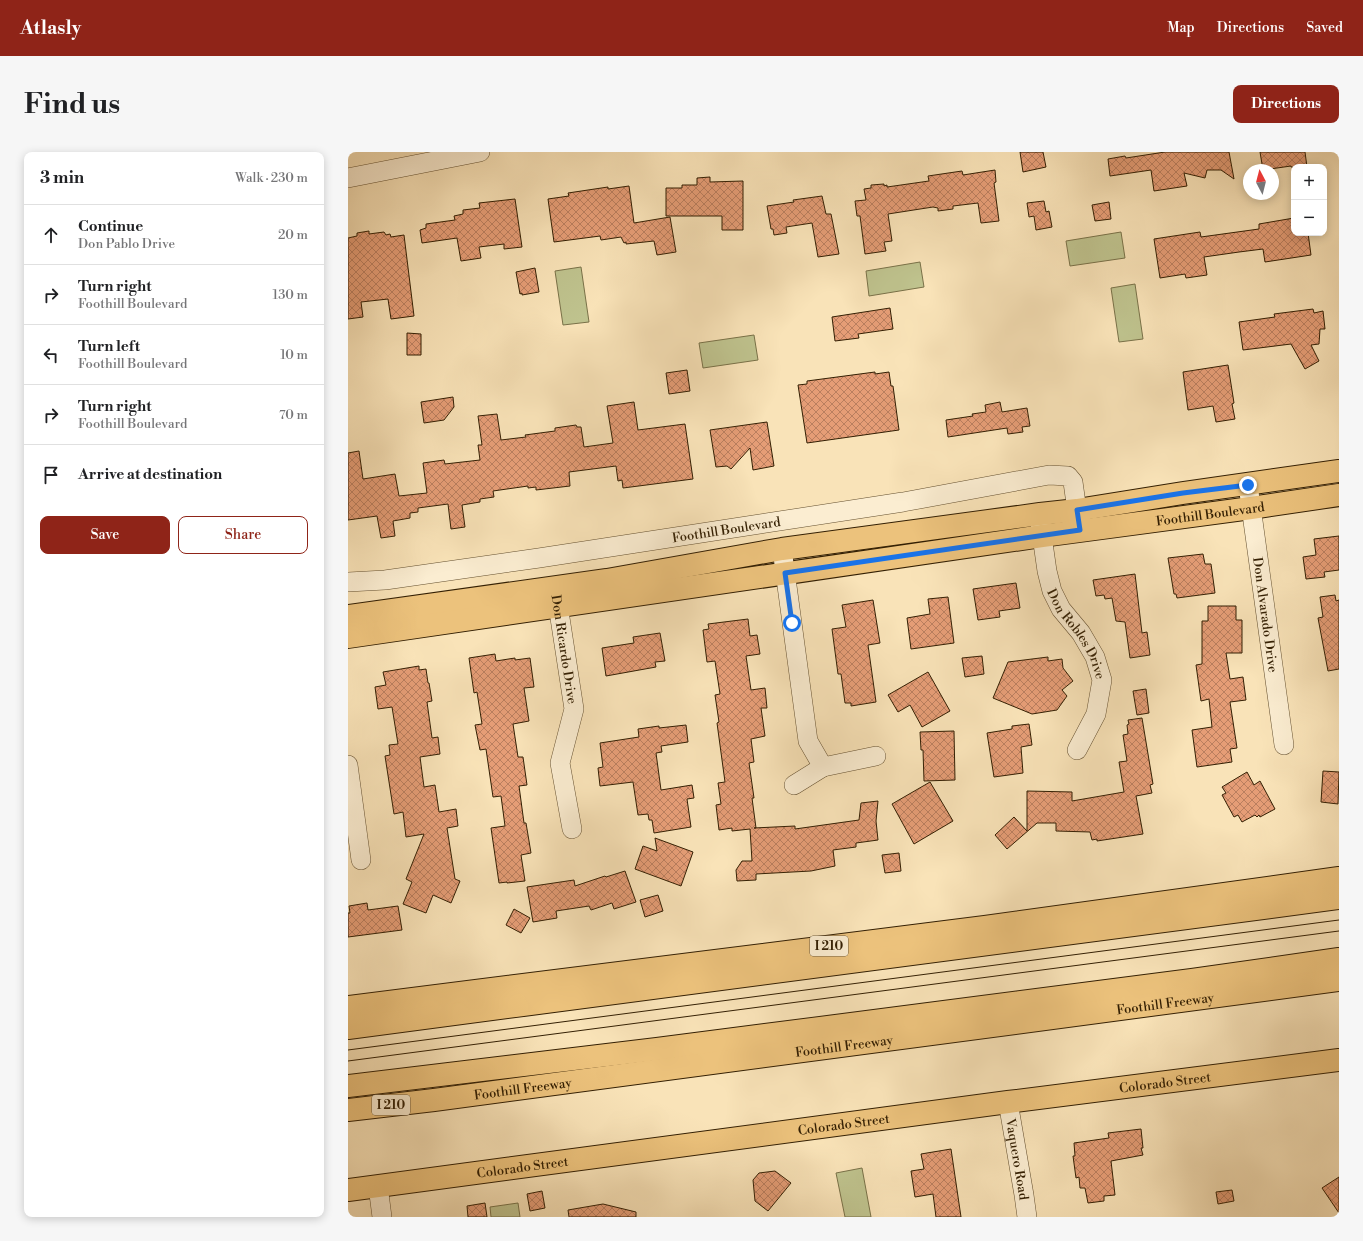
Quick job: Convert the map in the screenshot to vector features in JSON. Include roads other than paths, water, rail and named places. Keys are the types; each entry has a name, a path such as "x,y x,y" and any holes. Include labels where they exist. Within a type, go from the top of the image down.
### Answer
{"main road":[{"name":"Foothill Boulevard","path":"348,616 556,597 785,573 1042,536 1079,520 1183,493 1339,471"},
{"name":"Foothill Boulevard","path":"348,637 556,597 782,549 1040,514 1079,520 1251,508 1339,495"},
{"path":"1310,882 1339,871"},
{"name":"I 210","path":"348,1007 985,927 1339,878"},
{"path":"348,1028 1339,898"},
{"path":"348,1086 649,1050 1192,980 1339,959"},
{"name":"Foothill Freeway","path":"348,1110 434,1100 1339,980"},
{"name":"Colorado Street","path":"348,1190 1008,1102 1339,1060"},
{"path":"348,1114 434,1100"}],"street":[{"path":"348,178 480,152"},
{"name":"Foothill Boulevard","path":"348,582 385,580 539,558 903,502 1049,475 1068,476 1073,482 1079,520"},
{"name":"Don Alvarado Drive","path":"1248,485 1284,745"},
{"name":"Don Robles Drive","path":"1040,514 1047,571 1052,590 1061,610 1081,633 1095,657 1102,680 1096,714 1076,750"},
{"path":"782,549 808,741 824,767"},
{"name":"Don Ricardo Drive","path":"556,597 574,710 560,763 572,829"},
{"path":"794,785 824,767 876,756"},
{"path":"348,765 361,860"},
{"name":"Vaquero Road","path":"1008,1102 1027,1217"},
{"path":"378,1186 382,1217"}],"tram line":[{"path":"348,1050 1339,920"},
{"path":"348,1061 1339,931"}]}
